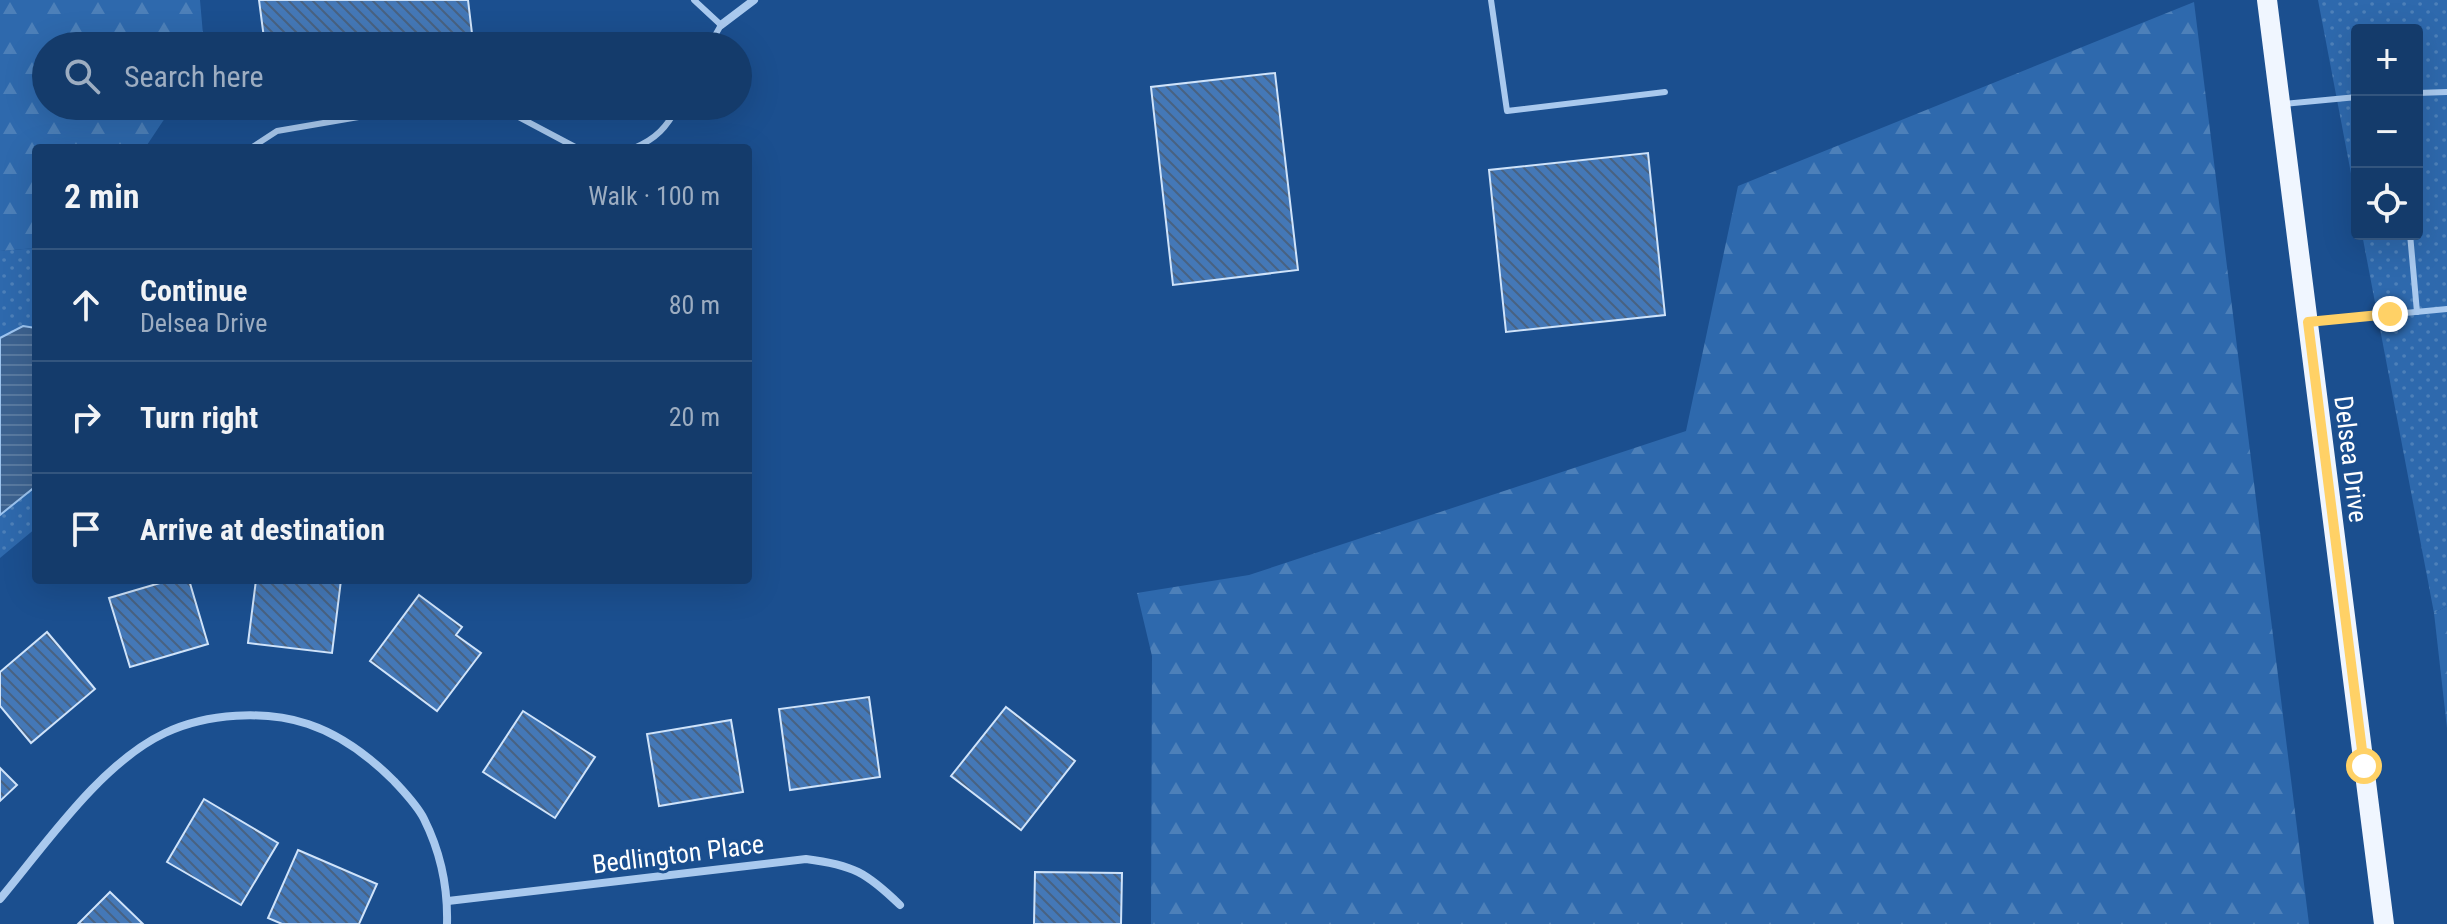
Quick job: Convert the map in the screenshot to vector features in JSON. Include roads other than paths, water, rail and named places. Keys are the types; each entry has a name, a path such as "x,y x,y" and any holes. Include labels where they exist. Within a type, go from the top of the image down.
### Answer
{"main road":[{"name":"Delsea Drive","path":"2267,0 2384,924"}],"street":[{"path":"721,25 754,0"},
{"path":"0,899 110,769 135,750 168,731 206,721 244,716 308,724 374,760 423,816 438,853 448,901 447,924"},
{"name":"Bedlington Place","path":"448,901 806,859 841,863 871,878 900,905"}],"lane":[{"path":"694,0 721,25 717,32"},
{"path":"1491,0 1507,111 1665,92"},
{"path":"2423,93 2447,92"},
{"path":"2281,104 2351,98"},
{"path":"257,144 277,131 341,120"},
{"path":"524,120 569,144"},
{"path":"644,144 668,126 671,120"},
{"path":"2411,240 2417,312"},
{"path":"2308,322 2447,309"}]}
